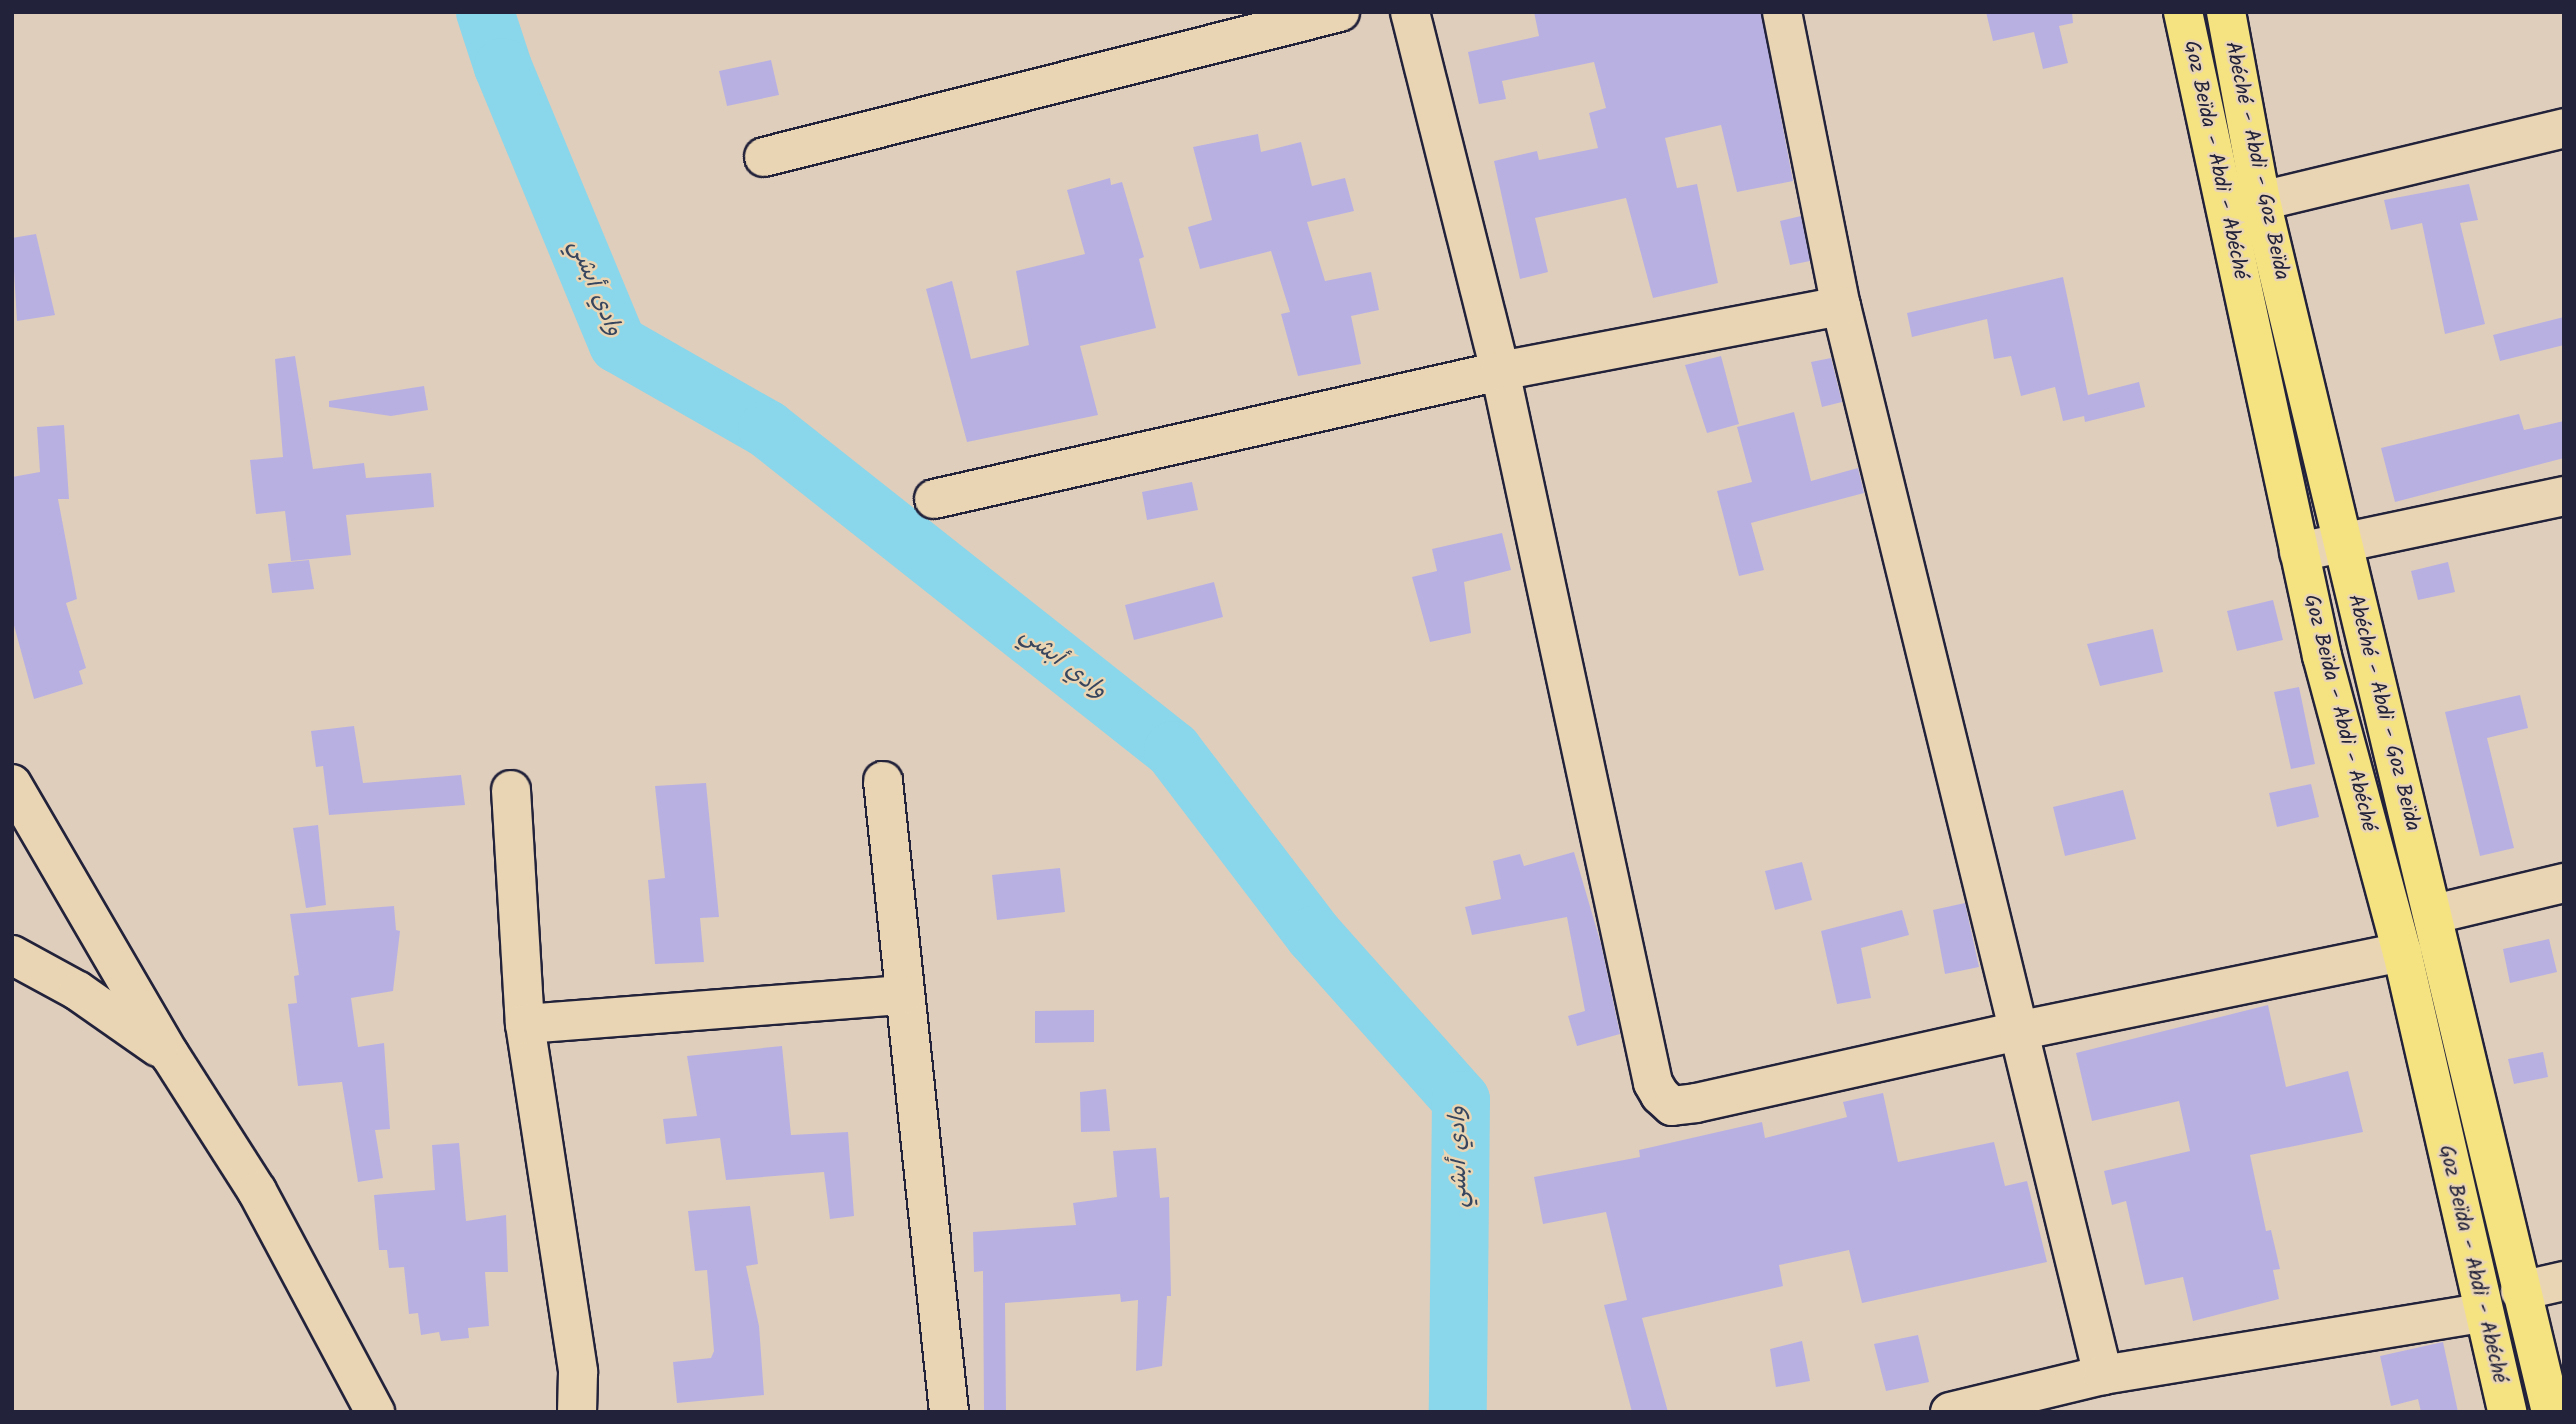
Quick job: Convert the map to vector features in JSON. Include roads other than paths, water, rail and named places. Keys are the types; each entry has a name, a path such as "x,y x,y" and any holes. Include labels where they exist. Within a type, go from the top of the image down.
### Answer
{"main road":[{"name":"Goz Beïda - Abdi - Abéché","path":"2183,12 2322,656 2402,952 2482,1313 2507,1412"},
{"name":"Abéché - Abdi - Goz Beïda","path":"2226,12 2262,201 2342,546 2434,914 2520,1291 2551,1412"}],"street":[{"path":"764,158 1340,12"},
{"path":"1410,12 1500,371 1653,1083 1660,1095 1672,1106 1696,1103 2017,1031 2402,952"},
{"path":"1782,12 1841,306 2103,1375"},
{"path":"2262,201 2564,128"},
{"path":"934,499 1500,371 1841,306"},
{"path":"2300,552 2342,546 2564,496"},
{"path":"883,781 949,1412"},
{"path":"12,784 170,1055 257,1191 375,1412"},
{"path":"511,790 525,1024 578,1372 577,1412"},
{"path":"2434,914 2564,883"},
{"path":"12,955 78,991 170,1055"},
{"path":"525,1024 904,995"},
{"path":"2520,1291 2564,1281"},
{"path":"1951,1412 2103,1375 2482,1313"}],"waterway":[{"name":"وادي أبشي","path":"485,12 503,67 618,344 767,429 1173,750 1314,935 1461,1100 1458,1412"}]}
